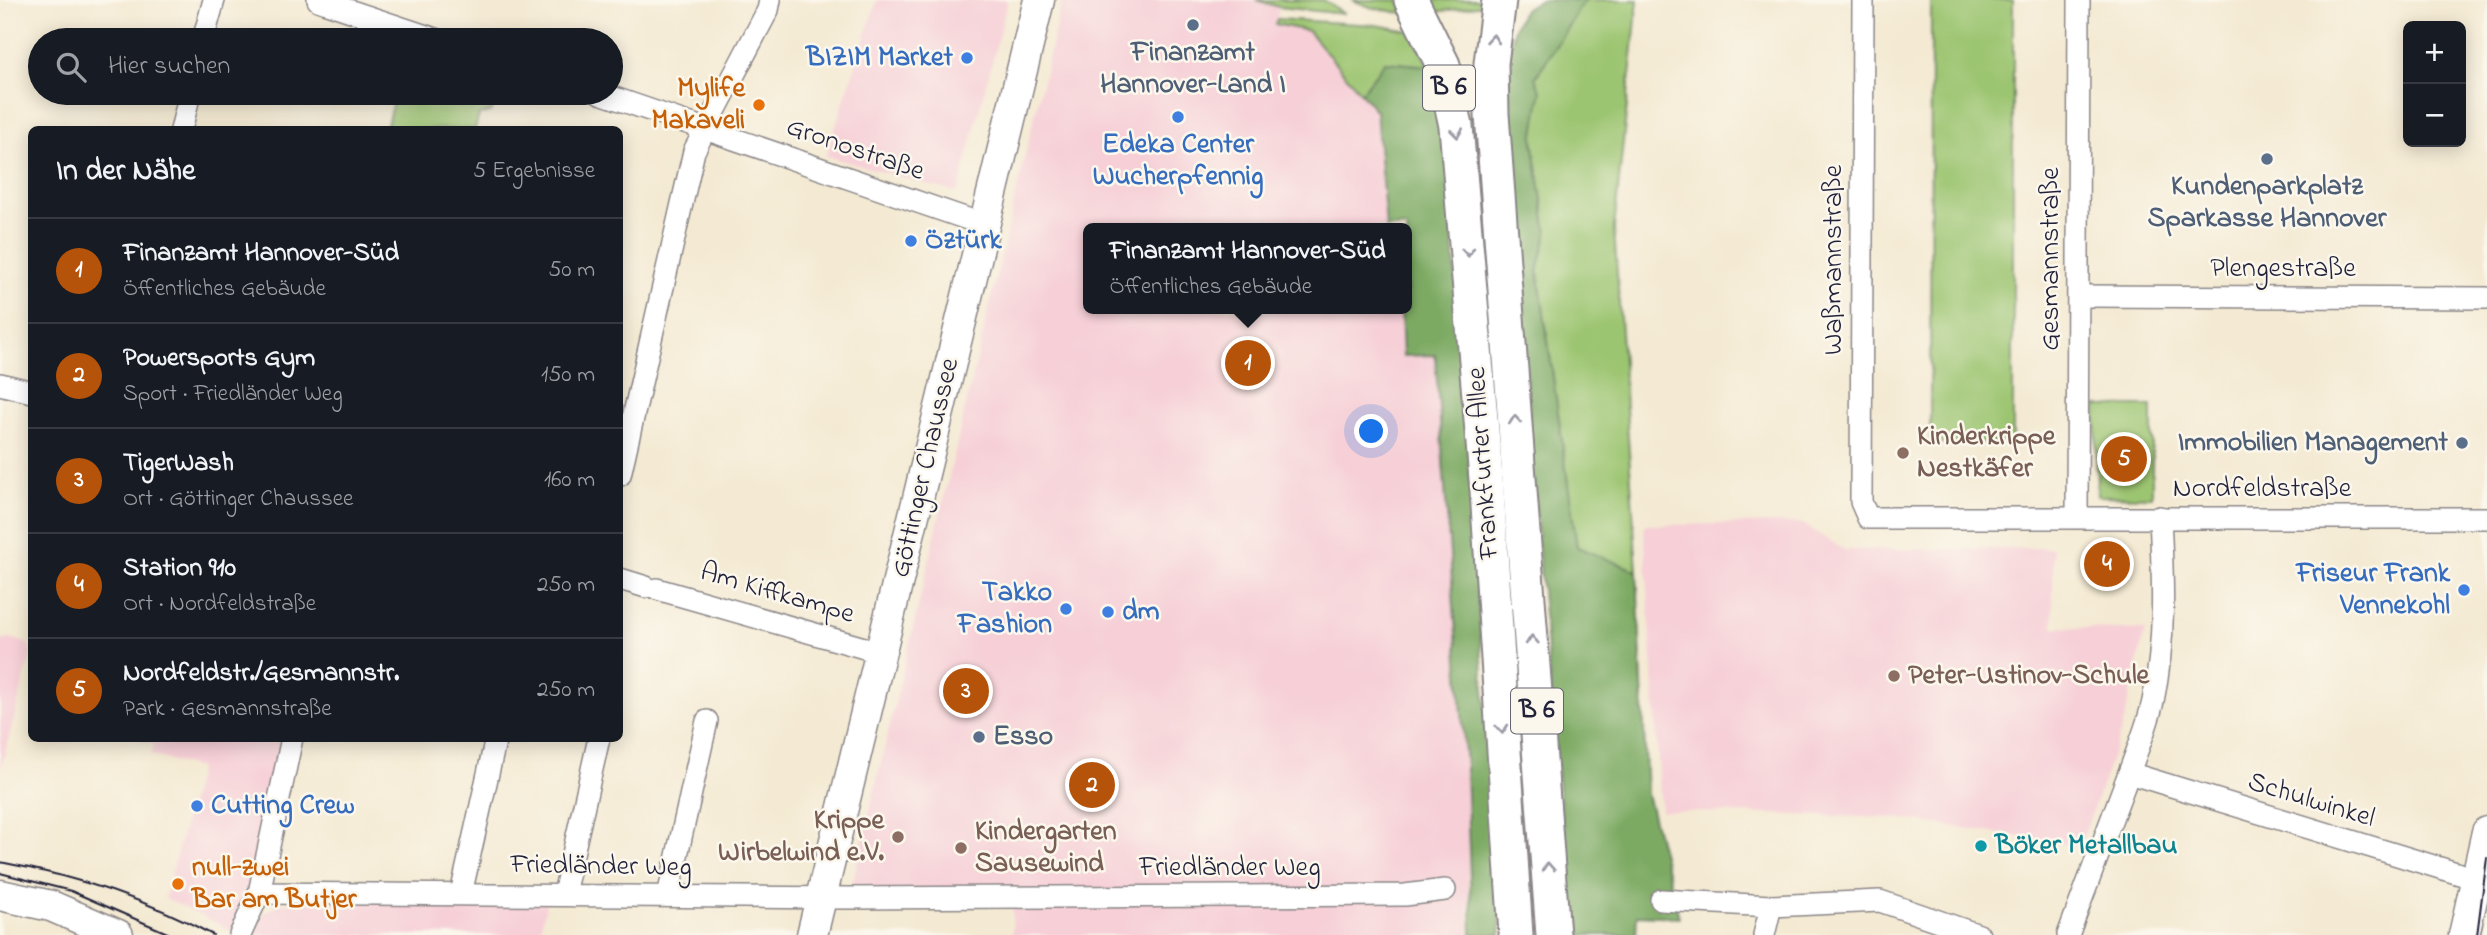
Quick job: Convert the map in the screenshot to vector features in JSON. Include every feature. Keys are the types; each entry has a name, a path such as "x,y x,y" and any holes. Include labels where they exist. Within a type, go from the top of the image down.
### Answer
{"main road":[{"name":"Frankfurter Allee","path":"1411,0 1443,65 1456,125 1487,490 1516,935"},
{"name":"Frankfurter Allee","path":"1499,0 1491,63 1492,115 1553,935"}],"street":[{"path":"206,28 214,0"},
{"path":"318,0 402,28"},
{"path":"623,462 694,151 768,10 770,0"},
{"name":"Göttinger Chaussee","path":"812,935 1039,0"},
{"name":"Waßmannstraße","path":"1863,0 1861,502 1868,518"},
{"name":"Gesmannstraße","path":"2077,517 2080,0"},
{"name":"Gronostraße","path":"623,101 985,225"},
{"path":"182,126 187,105"},
{"name":"Plengestraße","path":"2080,296 2487,298"},
{"path":"0,384 28,391"},
{"path":"2068,935 2153,703 2164,606 2161,517"},
{"name":"Nordfeldstraße","path":"1868,518 2487,518"},
{"name":"Am Kiffkampe","path":"623,580 882,653"},
{"path":"668,896 707,721"},
{"path":"240,935 259,893 291,742"},
{"path":"461,894 495,742"},
{"path":"564,894 598,742"},
{"name":"Schulwinkel","path":"2129,774 2476,879"},
{"path":"2464,935 2487,832"},
{"name":"Friedländer Weg","path":"259,893 822,897 1405,895 1445,890"},
{"path":"0,895 51,906 118,935"},
{"path":"1661,900 1771,905 1880,901 1979,935"},
{"path":"1764,935 1771,905"}],"shaded area":[{"path":"877,0 1008,0 958,193 826,156"},
{"path":"1062,0 1256,0 1279,7 1276,24 1308,31 1376,111 1386,223 1083,223 1083,314 1401,314 1403,356 1435,355 1466,767 1469,935 1012,935 1013,893 850,893"},
{"name":"Peter-Ustinov-Schule","path":"1801,523 1845,550 2053,548 2053,627 2145,630 2124,722 2080,846 1897,818 1661,811 1644,525"},
{"path":"15,639 28,644 28,665 0,771 0,640"},
{"path":"146,742 284,742 248,893 234,932 165,898 199,768 151,755 154,744"},
{"path":"298,901 547,901 539,935 252,935 263,913 278,905"}],"green space":[{"path":"1256,0 1324,0 1344,14 1279,7"},
{"path":"1352,0 1398,0 1407,14 1373,8"},
{"path":"1429,0 1483,0 1482,5 1437,12"},
{"path":"1541,0 1585,0 1535,78 1541,91 1533,140 1547,234 1538,271 1577,547 1637,571 1647,794 1679,917 1637,915 1636,935 1571,935 1511,173 1508,63 1514,27 1525,8"},
{"path":"1585,0 1638,0 1614,228 1637,571 1577,548 1538,271 1547,234 1533,140 1540,91 1535,78"},
{"path":"1931,0 2013,0 2013,443 1930,443"},
{"path":"1277,19 1376,25 1410,31 1429,66 1385,62 1361,93 1308,31 1275,24"},
{"path":"1385,62 1429,66 1445,122 1501,935 1472,935 1466,767 1435,355 1403,356 1401,314 1412,314 1412,223 1386,223 1376,111 1361,93"},
{"path":"392,105 493,105 492,111 479,115 476,126 387,126"},
{"path":"2096,406 2152,406 2152,497 2097,496"}],"tram line":[{"path":"2477,935 2487,858"},
{"path":"0,862 56,874 110,890 162,910 213,935"},
{"path":"0,873 71,891 172,935"}],"place":[{"name":"Finanzamt Hannover-Land I","path":"1193,25"},
{"name":"BIZIM Market","path":"967,58"},
{"name":"Mylife Makaveli","path":"759,105"},
{"name":"Edeka Center Wucherpfennig","path":"1178,117"},
{"name":"Kundenparkplatz Sparkasse Hannover","path":"2267,159"},
{"name":"Öztürk","path":"911,241"},
{"name":"Finanzamt Hannover-Süd","path":"1248,363"},
{"name":"Immobilien Management","path":"2462,443"},
{"name":"Kinderkrippe Nestkäfer","path":"1903,453"},
{"name":"Nordfeldstr./Gesmannstr.","path":"2124,459"},
{"name":"Station 910","path":"2107,564"},
{"name":"Friseur Frank Vennekohl","path":"2464,590"},
{"name":"Takko Fashion","path":"1066,609"},
{"name":"dm","path":"1108,612"},
{"name":"Peter-Ustinov-Schule","path":"1894,676"},
{"name":"TigerWash","path":"966,691"},
{"name":"Esso","path":"979,737"},
{"name":"Powersports Gym","path":"1092,785"},
{"name":"Cutting Crew","path":"197,806"},
{"name":"Krippe Wirbelwind e.V.","path":"898,837"},
{"name":"Böker Metallbau","path":"1981,846"},
{"name":"Kindergarten Sausewind","path":"961,848"},
{"name":"null-zwei Bar am Butjer","path":"178,884"}]}
